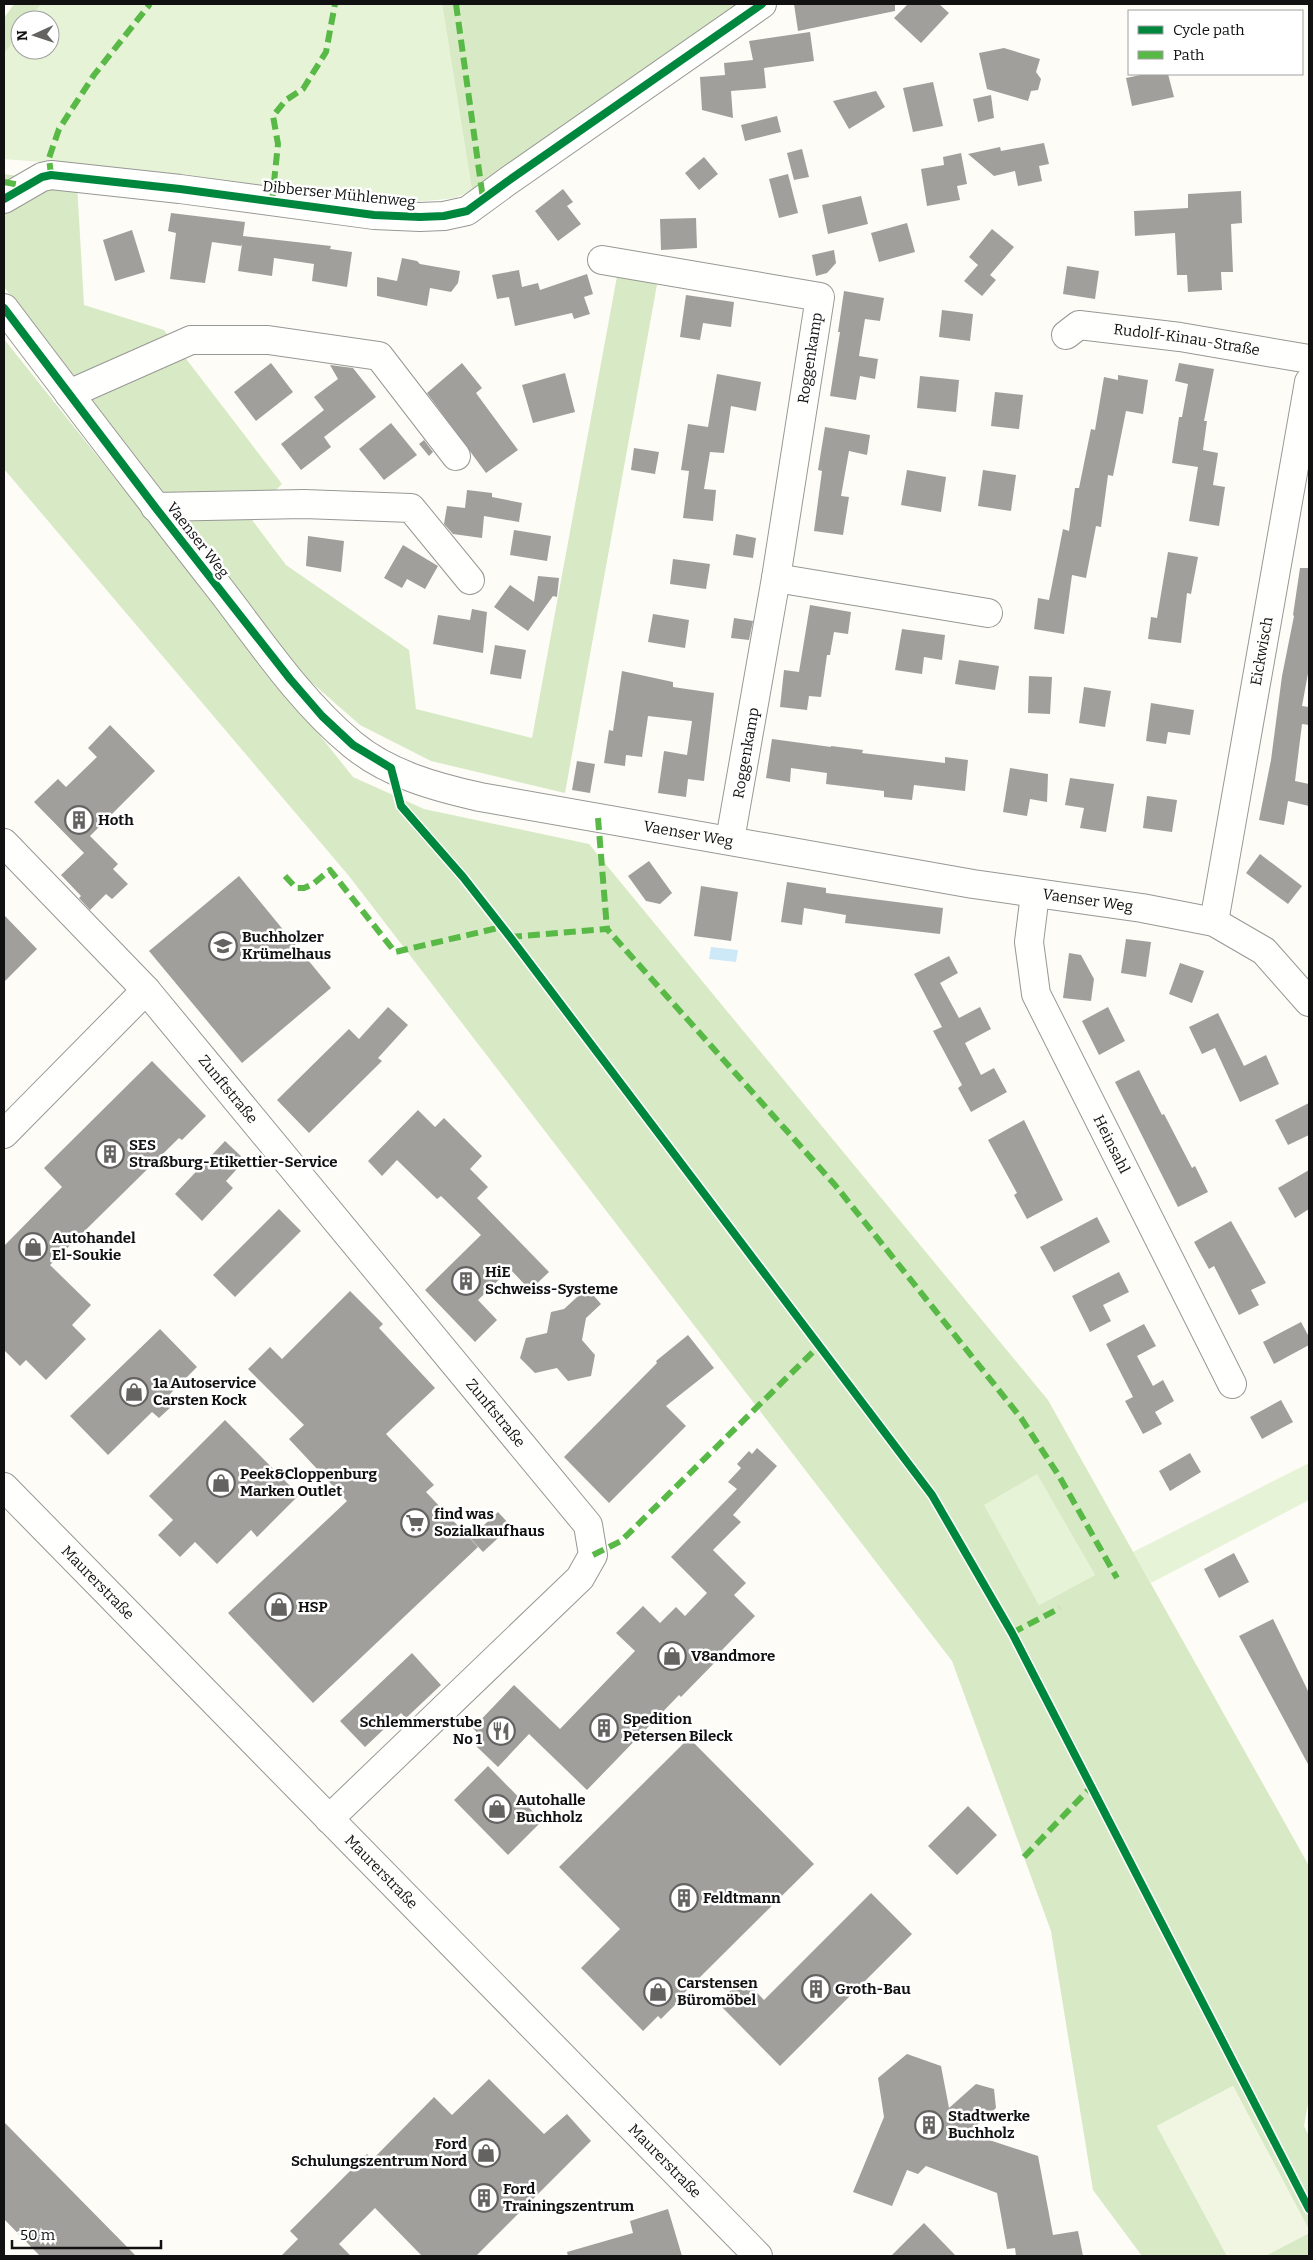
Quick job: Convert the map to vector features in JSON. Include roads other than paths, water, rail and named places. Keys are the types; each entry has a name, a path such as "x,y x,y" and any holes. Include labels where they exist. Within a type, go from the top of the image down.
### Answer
{"street":[{"name":"Dibberser Mühlenweg","path":"4,199 42,177 51,175 180,189 374,215 444,216 467,212 516,175 762,4"},
{"name":"Roggenkamp","path":"602,260 820,297 776,578 730,840"},
{"name":"Vaenser Weg","path":"4,308 155,507 290,679 322,716 353,745 390,768 431,786 480,797 1035,894 1142,908 1214,922 1264,951 1309,1002"},
{"name":"Rudolf-Kinau-Straße","path":"1066,335 1078,325 1180,337 1309,359"},
{"path":"68,394 192,340 268,340 378,356 456,456"},
{"name":"Eickwisch","path":"1214,922 1309,382"},
{"name":"Vaenser Weg","path":"155,507 304,504 411,508 470,580"},
{"path":"776,578 988,613"},
{"name":"Zunftstraße","path":"4,844 146,990 588,1525 593,1555 580,1578 329,1819"},
{"name":"Heinsahl","path":"1035,894 1029,942 1036,994 1232,1384"},
{"path":"4,1134 146,990"},
{"name":"Maurerstraße","path":"4,1487 758,2256"}],"water":[{"path":"711,947 738,950 736,962 709,959"}],"place":[{"name":"Hoth","path":"79,820"},
{"name":"Buchholzer Krümelhaus","path":"223,946"},
{"name":"SES Straßburg-Etikettier-Service","path":"110,1154"},
{"name":"Autohandel El-Soukie","path":"33,1247"},
{"name":"HiE Schweiss-Systeme","path":"466,1281"},
{"name":"1a Autoservice Carsten Kock","path":"134,1392"},
{"name":"Peek&Cloppenburg Marken Outlet","path":"221,1483"},
{"name":"find was Sozialkaufhaus","path":"415,1523"},
{"name":"HSP","path":"279,1607"},
{"name":"V8andmore","path":"672,1656"},
{"name":"Spedition Petersen Bileck","path":"604,1728"},
{"name":"Schlemmerstube No 1","path":"501,1731"},
{"name":"Autohalle Buchholz","path":"497,1809"},
{"name":"Feldtmann","path":"684,1898"},
{"name":"Groth-Bau","path":"816,1989"},
{"name":"Carstensen Büromöbel","path":"658,1992"},
{"name":"Stadtwerke Buchholz","path":"929,2125"},
{"name":"Ford Schulungszentrum Nord","path":"486,2153"},
{"name":"Ford Trainingszentrum","path":"484,2198"}]}
